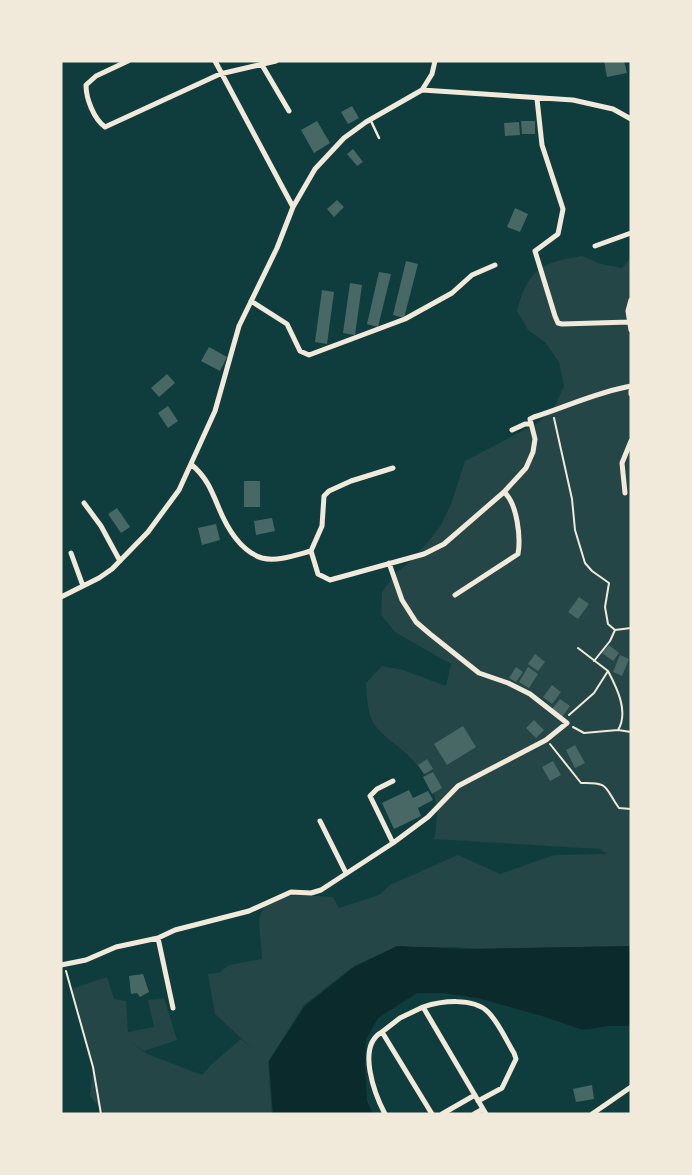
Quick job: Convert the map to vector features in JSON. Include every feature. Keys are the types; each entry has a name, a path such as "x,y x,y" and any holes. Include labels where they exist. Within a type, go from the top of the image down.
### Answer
{"street":[{"path":"128,61 96,76 86,85 90,103 97,118 104,127 220,74 276,61"},
{"path":"216,61 220,74 293,208"},
{"path":"61,596 99,578 120,561 162,515 192,466 215,411 239,326 277,248 293,208 307,182 325,157 344,138 370,119 422,90 432,74 435,61"},
{"path":"262,64 289,111"},
{"path":"422,90 573,100 613,109 631,118"},
{"path":"537,99 542,145 563,209 558,234 534,251 555,316 558,323 562,324 630,322"},
{"path":"595,246 631,233"},
{"path":"251,301 287,324 300,351 309,355 405,319 452,293 472,275 495,265"},
{"path":"631,300 628,310 631,330"},
{"path":"530,419 588,397 631,386"},
{"path":"512,430 525,424 531,424 530,419"},
{"path":"393,468 351,481 329,491 324,496 322,526 311,551 318,574 330,580 424,554 444,544 504,492 526,468 533,452 535,439 530,419"},
{"path":"624,493 622,463 631,441"},
{"path":"192,466 207,480 223,518 232,533 248,549 262,558 286,557 311,551"},
{"path":"455,595 518,554 518,536 513,507 504,492"},
{"path":"84,503 102,526 120,561"},
{"path":"71,553 84,586"},
{"path":"63,965 86,960 116,947 158,938 174,930 249,911 291,892 312,893 321,890 393,843 428,817 458,786 546,740 564,722 522,690 479,673 416,622 402,600 389,563"},
{"path":"393,781 377,788 370,796 393,843"},
{"path":"320,821 346,873"},
{"path":"158,938 173,1008"},
{"path":"385,1114 374,1091 369,1062 372,1043 382,1032 400,1018 436,1003 455,1002 475,1004 481,1007 488,1012 514,1053 516,1060 502,1088 478,1101"},
{"path":"424,1008 485,1111 474,1114"},
{"path":"382,1032 432,1114"},
{"path":"592,1114 631,1087"},
{"path":"442,1114 475,1095"}],"lane":[{"path":"370,119 379,138"}],"path":[{"path":"553,411 572,499 575,530 587,567 609,583 605,607 608,624 615,630 631,628"},
{"path":"594,661 610,641 615,630"},
{"path":"578,648 608,671 615,684 623,712 623,722 618,730"},
{"path":"608,671 594,694 564,722 584,733 618,730 631,732"},
{"path":"546,740 580,783 599,784 608,788 619,808 631,809"},
{"path":"63,965 93,1067 101,1114"}],"shaded area":[{"path":"582,256 601,264 622,268 631,257 631,946 476,949 397,947 354,966 304,1005 268,1062 272,1114 105,1114 90,1096 93,1068 71,989 107,977 114,999 126,1001 128,1032 154,1027 148,1000 164,998 177,1040 144,1051 128,1040 147,1054 202,1075 241,1039 256,1052 215,1014 208,974 219,973 229,965 262,959 260,916 265,907 272,901 281,897 303,895 333,897 339,908 379,895 390,885 458,855 500,874 554,855 607,854 600,849 434,839 437,811 432,788 420,768 411,758 377,728 371,718 368,707 366,683 382,666 403,670 446,686 451,664 395,632 381,615 382,592 395,574 412,560 441,525 451,504 465,461 538,423 555,406 564,386 559,362 545,342 528,330 517,311 526,286 538,271 546,265"},
{"path":"397,946 465,949 631,946 631,1026 607,1026 583,1030 478,998 443,993 417,993 378,1018 366,1039 367,1101 373,1114 273,1114 269,1061 305,1006 354,967"}],"building":[{"path":"604,61 624,61 627,73 607,77"},
{"path":"352,106 359,118 348,124 341,112"},
{"path":"317,121 330,143 314,153 301,130"},
{"path":"521,121 535,121 535,134 522,134"},
{"path":"519,122 520,135 505,136 504,123"},
{"path":"353,149 363,162 357,166 347,154"},
{"path":"337,200 344,207 334,217 327,209"},
{"path":"515,208 528,214 520,232 507,227"},
{"path":"406,261 418,264 404,318 393,315"},
{"path":"379,272 391,274 378,327 367,324"},
{"path":"350,283 362,285 355,335 343,333"},
{"path":"322,290 334,292 327,344 315,342"},
{"path":"209,347 227,357 220,371 201,361"},
{"path":"167,374 175,383 159,397 151,388"},
{"path":"168,406 178,421 168,428 158,413"},
{"path":"244,481 260,481 260,507 244,507"},
{"path":"117,508 130,527 121,533 108,514"},
{"path":"272,518 275,531 256,535 254,521"},
{"path":"216,524 220,540 202,545 198,528"},
{"path":"579,597 589,604 578,619 568,612"},
{"path":"609,645 619,653 613,661 602,653"},
{"path":"535,654 545,662 538,671 528,664"},
{"path":"620,655 629,659 622,676 613,672"},
{"path":"516,667 523,672 516,682 509,678"},
{"path":"528,667 538,674 529,688 519,682"},
{"path":"552,685 561,692 552,704 543,697"},
{"path":"560,699 570,706 562,717 552,709"},
{"path":"534,720 544,730 536,738 526,728"},
{"path":"463,726 476,747 447,765 434,744"},
{"path":"575,745 585,763 575,768 566,750"},
{"path":"427,759 433,769 424,774 418,765"},
{"path":"553,761 561,775 550,781 542,767"},
{"path":"433,772 442,788 432,794 423,777"},
{"path":"409,790 413,798 428,791 433,800 418,808 421,816 394,829 382,803"},
{"path":"143,974 149,992 140,997 137,993 131,994 129,976"},
{"path":"592,1085 594,1099 576,1102 573,1089"}]}
